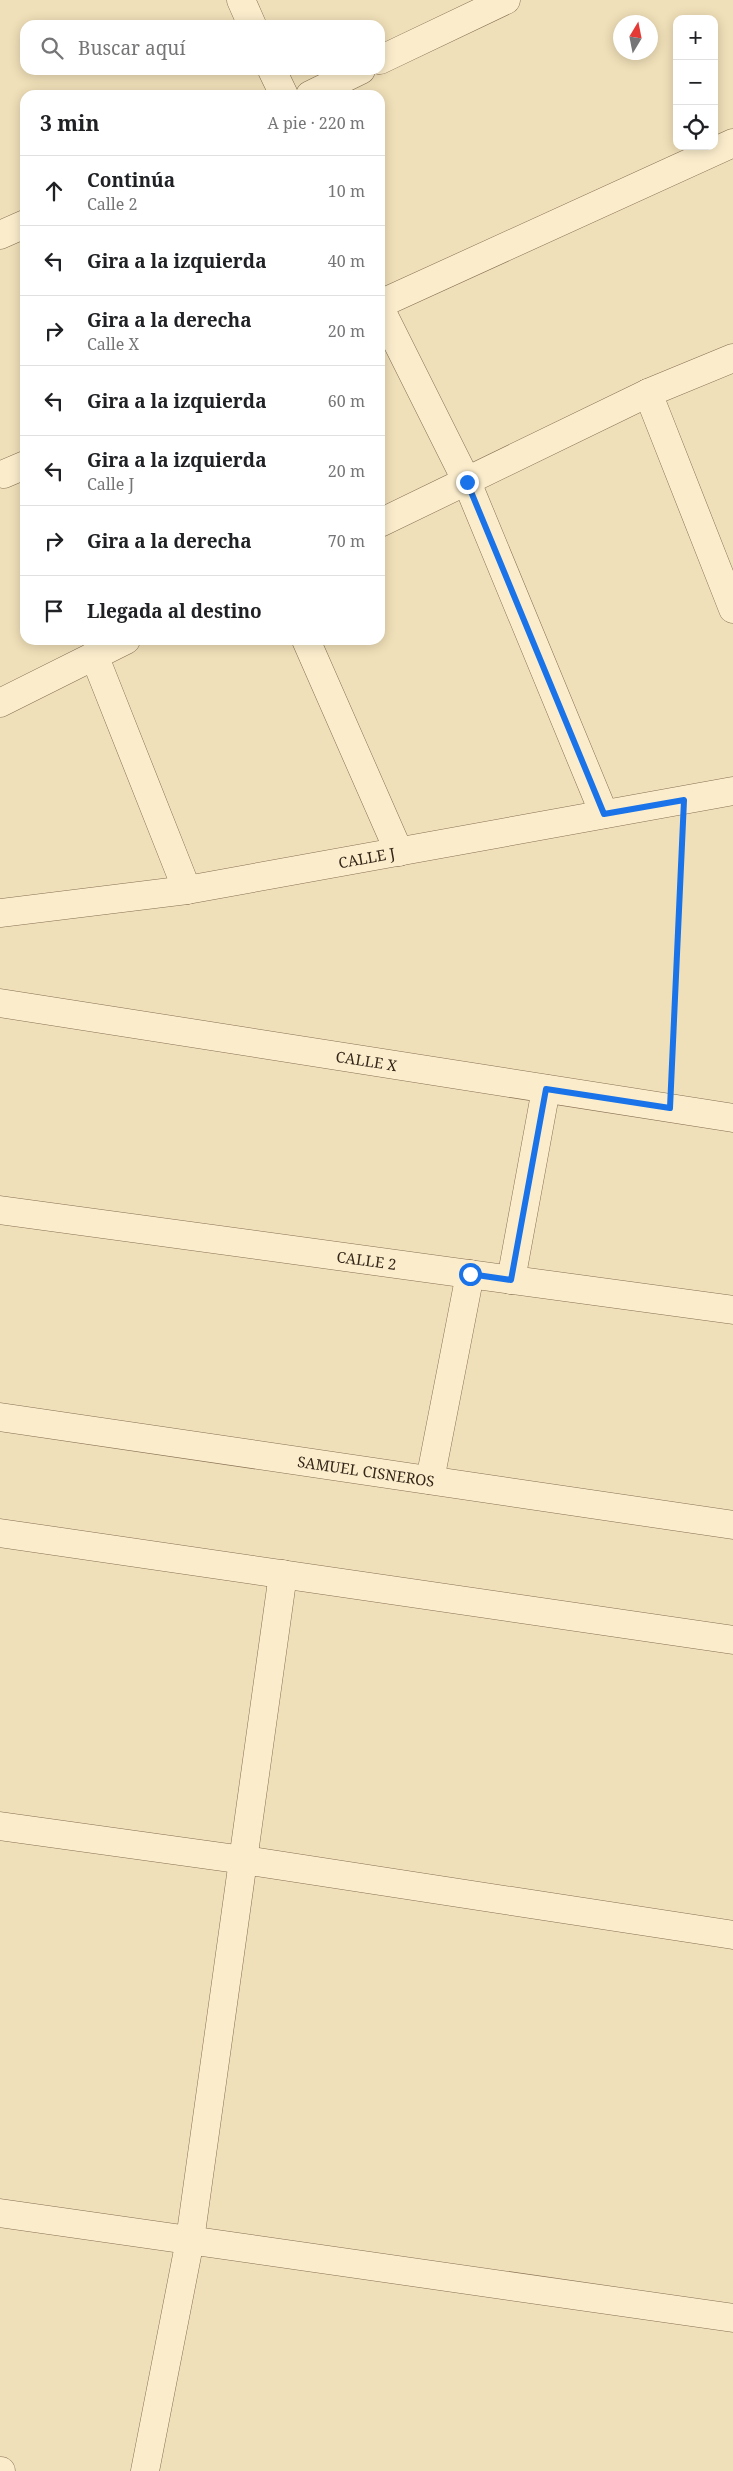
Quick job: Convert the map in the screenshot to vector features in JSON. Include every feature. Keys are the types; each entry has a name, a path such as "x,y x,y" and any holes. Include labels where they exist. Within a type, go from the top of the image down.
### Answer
{"street":[{"path":"241,0 250,20"},
{"path":"385,57 472,7 506,0"},
{"path":"274,75 282,90"},
{"path":"320,90 350,75"},
{"path":"385,302 733,143"},
{"path":"0,235 20,226"},
{"path":"385,318 467,482 604,814"},
{"path":"385,521 648,393 733,358"},
{"path":"648,393 733,609"},
{"path":"0,703 115,645"},
{"path":"308,645 399,852"},
{"path":"94,655 187,890"},
{"name":"CALLE J","path":"0,913 187,890 733,791"},
{"name":"CALLE X","path":"0,1003 733,1118"},
{"path":"511,1280 546,1089"},
{"name":"CALLE 2","path":"0,1210 733,1310"},
{"path":"430,1480 470,1274"},
{"name":"SAMUEL CISNEROS","path":"0,1417 733,1525"},
{"path":"0,1533 733,1640"},
{"path":"145,2471 190,2240 283,1574"},
{"path":"0,1826 244,1860 733,1935"},
{"path":"0,2213 733,2318"}],"path":[{"path":"670,1108 684,800"}],"route":[{"path":"467,482 604,814 684,800 670,1108 546,1089 511,1280 470,1274"}]}
